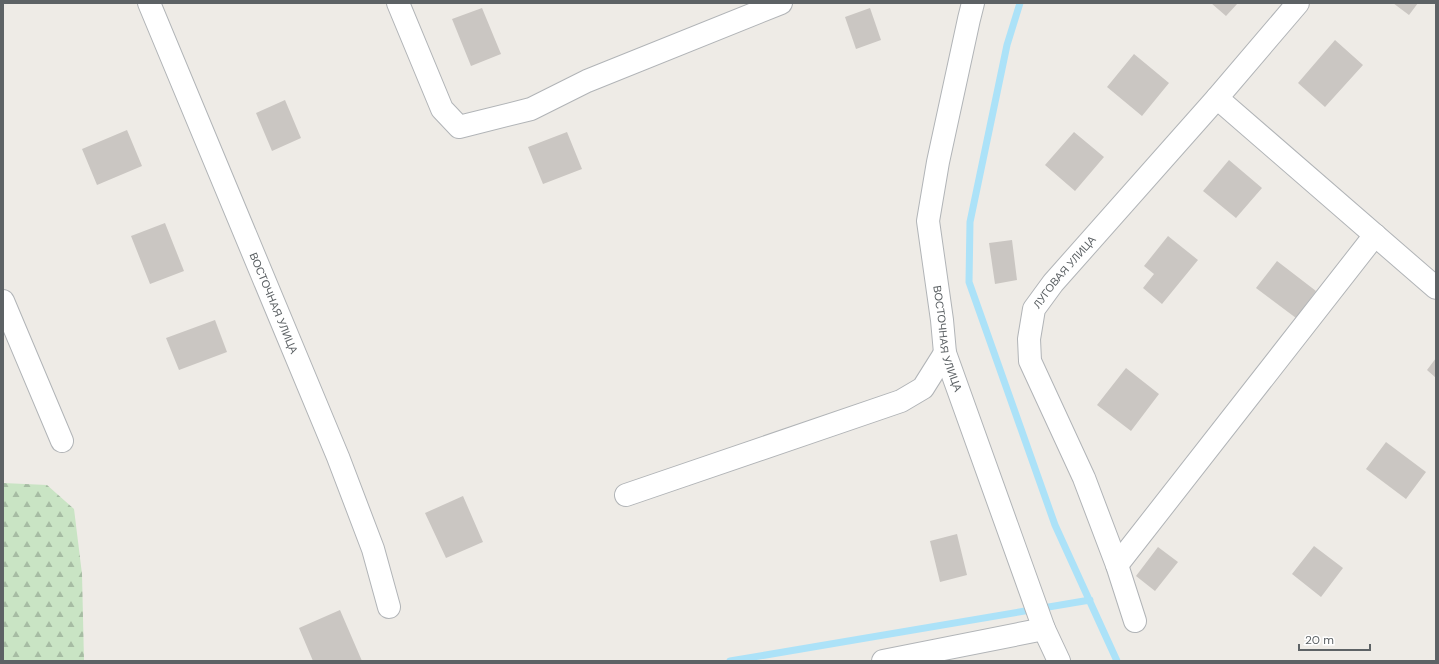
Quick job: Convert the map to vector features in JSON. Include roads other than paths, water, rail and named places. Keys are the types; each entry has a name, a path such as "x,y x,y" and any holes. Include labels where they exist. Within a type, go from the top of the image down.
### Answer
{"street":[{"name":"ВОСТОЧНАЯ УЛИЦА","path":"149,3 338,457 373,549 389,607"},
{"path":"398,3 442,109 459,127 531,109 587,81 781,3"},
{"name":"ВОСТОЧНАЯ УЛИЦА","path":"973,3 938,162 928,221 942,320 945,353 1033,598 1059,661"},
{"name":"ЛУГОВАЯ УЛИЦА","path":"1135,621 1117,565 1084,478 1030,360 1029,339 1034,309 1054,283 1217,98 1298,3"},
{"path":"1217,98 1436,288"},
{"path":"1117,565 1375,235"},
{"path":"3,301 62,441"},
{"path":"626,495 901,401 923,388 945,353"},
{"path":"883,661 1043,624"}],"waterway":[{"path":"1020,3 1007,45 970,222 969,282 1055,525 1117,661"},
{"path":"730,661 1090,600"}]}
